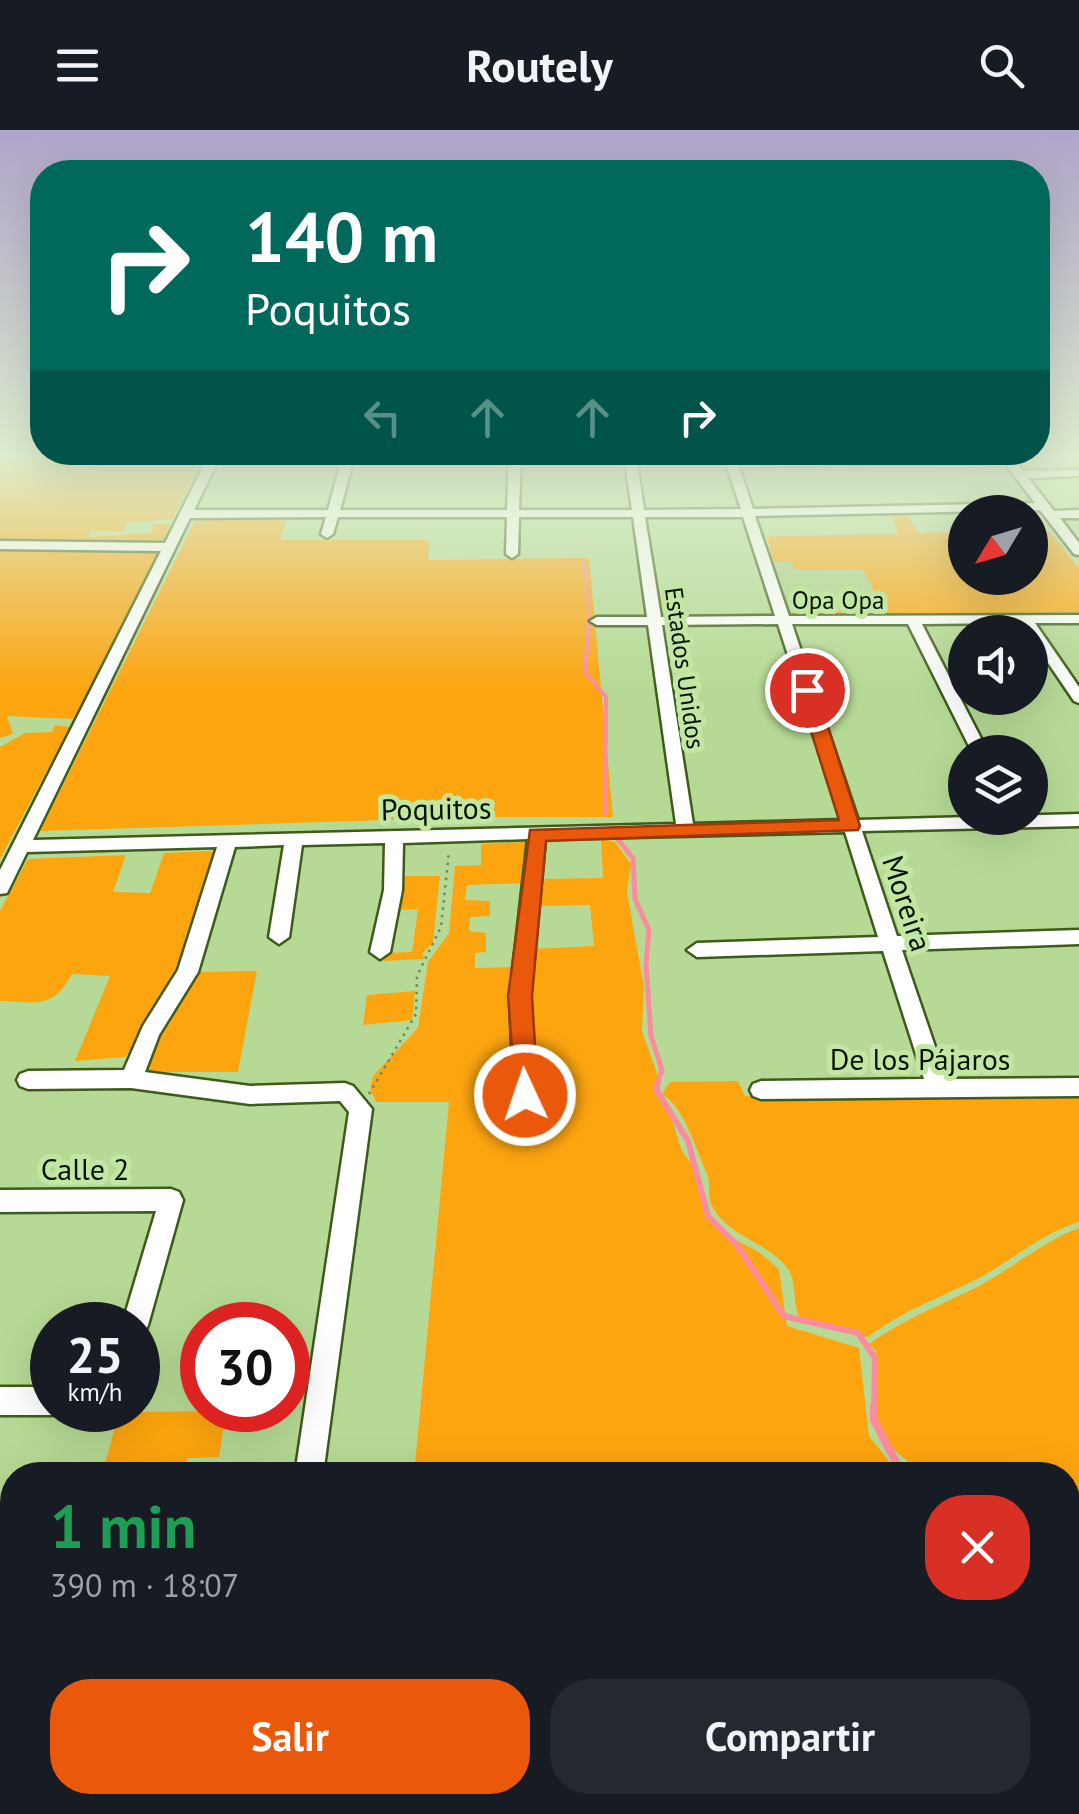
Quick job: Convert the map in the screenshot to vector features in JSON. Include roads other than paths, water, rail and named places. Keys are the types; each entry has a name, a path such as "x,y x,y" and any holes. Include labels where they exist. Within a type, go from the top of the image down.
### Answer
{"street":[{"path":"0,888 176,534"},
{"path":"512,534 512,554"},
{"name":"Estados Unidos","path":"642,534 685,829"},
{"name":"Moreira","path":"756,534 938,1085"},
{"path":"0,545 169,547"},
{"name":"Opa Opa","path":"1048,620 1079,620"},
{"name":"Opa Opa","path":"597,621 948,622"},
{"path":"915,623 971,735"},
{"path":"1048,652 1079,698"},
{"name":"Poquitos","path":"1048,820 1079,820"},
{"name":"Poquitos","path":"23,846 948,822"},
{"path":"525,1095 520,996 537,834"},
{"path":"380,952 393,890 394,837"},
{"path":"279,937 294,840"},
{"path":"132,1079 150,1032 188,972 228,842"},
{"path":"697,950 1079,936"},
{"path":"28,1080 132,1079 250,1095 345,1092 362,1109 311,1462"},
{"name":"De los Pájaros","path":"761,1090 938,1085 975,1089 1079,1087"},
{"name":"Calle 2","path":"0,1201 171,1200 142,1302"},
{"path":"0,1400 30,1401"}],"waterway":[{"path":"585,561 589,619"},
{"path":"589,619 585,672 606,697 605,814"},
{"path":"613,833 633,858 635,899 649,930 646,965 651,1036 662,1070 658,1082"},
{"path":"658,1082 656,1089 688,1141 708,1216 737,1245 784,1316 858,1333 875,1358 874,1409"},
{"path":"874,1409 874,1420 896,1462"}]}
